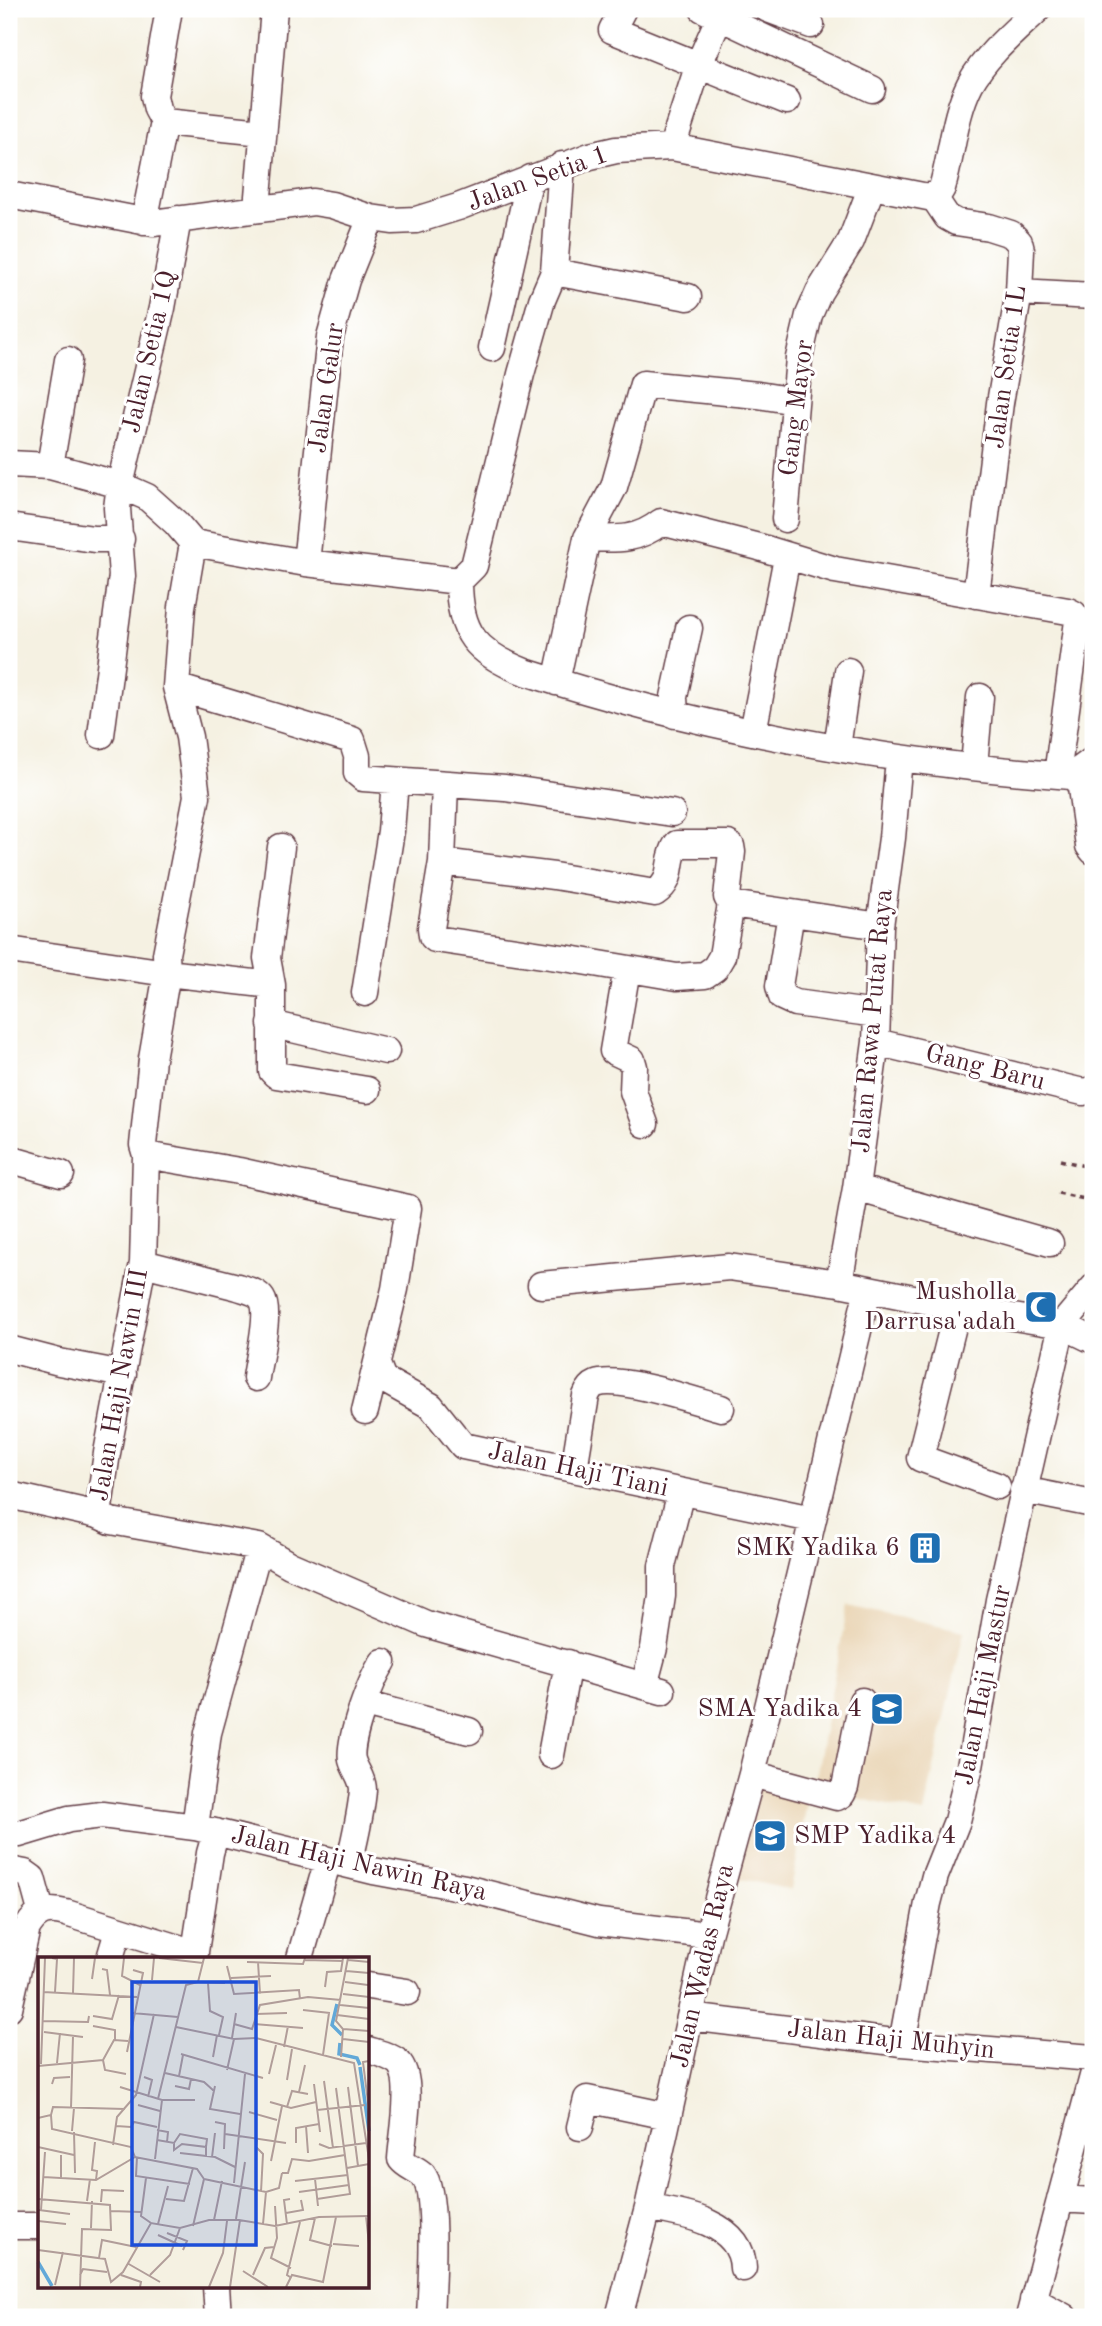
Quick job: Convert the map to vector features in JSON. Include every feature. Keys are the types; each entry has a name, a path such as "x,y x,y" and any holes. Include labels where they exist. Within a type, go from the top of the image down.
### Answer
{"street":[{"path":"144,222 164,122 154,96 169,9"},
{"path":"257,208 274,9"},
{"path":"623,9 612,30 787,101"},
{"path":"768,9 811,25"},
{"path":"933,196 942,188 962,104 969,86 994,52 1038,9"},
{"path":"672,147 715,12 872,89"},
{"path":"164,122 263,132"},
{"name":"Jalan Setia 1","path":"9,195 153,223 313,202 332,205 371,218 415,220 439,214 562,165 615,150 672,147 933,196"},
{"path":"562,165 554,272 542,300 521,374 474,566 459,580 459,607 466,627 478,645 507,665 556,682 675,715 899,758 1064,776 1078,781 1081,788 1089,846 1093,851"},
{"path":"492,348 530,177"},
{"name":"Gang Mayor","path":"785,519 799,358 813,304 851,241 872,186"},
{"name":"Jalan Setia 1L","path":"933,196 947,217 956,222 989,226 1011,234 1019,242 1021,250 1020,292 1000,403 976,595"},
{"name":"Jalan Galur","path":"306,563 330,337 346,280 371,218"},
{"name":"Jalan Setia 1Q","path":"101,735 122,576 117,508 120,485 162,308 178,219"},
{"path":"554,272 688,297"},
{"path":"1020,292 1093,296"},
{"path":"50,466 68,360"},
{"path":"556,682 587,538 614,487 643,384 795,401"},
{"path":"9,464 50,466 120,485 147,498 176,523 193,543 306,563 459,580"},
{"path":"587,538 623,540 649,532 661,523 759,547 835,570 1068,611 1074,614 1078,621 1064,776"},
{"path":"9,527 94,539 121,539"},
{"name":"Jalan Haji Nawin III","path":"193,543 182,607 176,687 190,737 197,796 166,954 167,973 150,1072 143,1145 146,1155 143,1263 107,1452 98,1515 111,1521 259,1547"},
{"path":"753,732 787,556"},
{"path":"675,715 674,697 689,628"},
{"path":"837,748 848,671"},
{"path":"176,687 352,740 359,776 505,788 672,813"},
{"path":"974,766 980,697"},
{"name":"Jalan Rawa Putat Raya","path":"839,1283 856,1188 876,1042 880,926 899,758"},
{"path":"1064,776 1093,760"},
{"path":"365,993 391,831 395,781"},
{"path":"442,851 554,876 655,893 668,879 677,844 728,844 732,846 727,897 731,904 722,956 715,968 705,975 677,977 435,939 431,928 442,851 445,784"},
{"path":"281,847 267,958 272,985 271,1066 276,1075 368,1090"},
{"path":"731,904 880,926"},
{"path":"790,913 779,986 782,997 795,1003 877,1014"},
{"path":"9,950 272,985"},
{"path":"627,969 613,1051 632,1060 633,1091 645,1124"},
{"path":"271,1024 386,1051"},
{"name":"Gang Baru","path":"876,1042 1083,1092 1093,1090"},
{"path":"146,1155 239,1171 408,1208 395,1289 366,1411"},
{"path":"9,1159 61,1174"},
{"path":"856,1188 1050,1243"},
{"path":"143,1263 253,1292 262,1297 265,1308 256,1378"},
{"path":"541,1285 729,1267 839,1283 1062,1325 1093,1340"},
{"path":"1062,1325 1093,1288"},
{"name":"Jalan Wadas Raya","path":"619,2317 648,2208 708,1935 752,1774 868,1289"},
{"path":"958,1307 920,1458 1010,1488 1093,1504"},
{"name":"Jalan Haji Mastur","path":"902,2043 928,1903 935,1876 957,1821 970,1766 999,1600 1010,1488 1062,1325"},
{"path":"9,1349 123,1374"},
{"name":"Jalan Haji Tiani","path":"377,1364 383,1379 431,1406 463,1446 812,1519"},
{"path":"574,1469 586,1396 596,1384 608,1382 648,1389 721,1408"},
{"path":"9,2008 15,1954 33,1917 41,1911 66,1913 195,1956 210,1853 205,1829 208,1732 259,1547 289,1565 426,1624 653,1688 654,1648 662,1596 662,1566 681,1492"},
{"path":"9,1495 98,1515"},
{"path":"300,1957 338,1862 363,1788 360,1775 352,1762 351,1750 364,1704 375,1674 383,1662"},
{"path":"551,1755 568,1663"},
{"path":"752,1774 830,1797 842,1794 862,1701"},
{"path":"364,1704 469,1731"},
{"name":"Jalan Haji Nawin Raya","path":"9,1834 69,1819 103,1815 205,1829 338,1862 465,1888 599,1922 708,1935"},
{"path":"9,1870 32,1878 41,1911"},
{"path":"110,1957 118,1931"},
{"path":"369,1986 407,1992"},
{"name":"Jalan Haji Muhyin","path":"690,2017 902,2043 1093,2058"},
{"path":"369,2050 388,2056 400,2064 405,2075 407,2088 401,2159 404,2164 422,2174 426,2182 432,2227 430,2317"},
{"path":"1064,2317 1031,2309 1093,2076"},
{"path":"580,2127 587,2099 668,2116"},
{"path":"1060,2199 1093,2202"},
{"path":"648,2208 677,2212 706,2221 725,2233 743,2258 743,2268"},
{"path":"9,2226 38,2226"},
{"path":"216,2288 218,2317"}],"path":[{"path":"1060,1160 1093,1168"},
{"path":"1058,1193 1093,1201"}],"shaded area":[{"name":"SMA Yadika 4","path":"848,1605 964,1631 924,1813 813,1788"},
{"name":"SMP Yadika 4","path":"752,1782 808,1797 791,1890 729,1876"}],"place":[{"name":"Musholla Darrusa'adah","path":"1041,1307"},
{"name":"SMK Yadika 6","path":"925,1548"},
{"name":"SMA Yadika 4","path":"887,1709"},
{"name":"SMP Yadika 4","path":"770,1836"}]}
